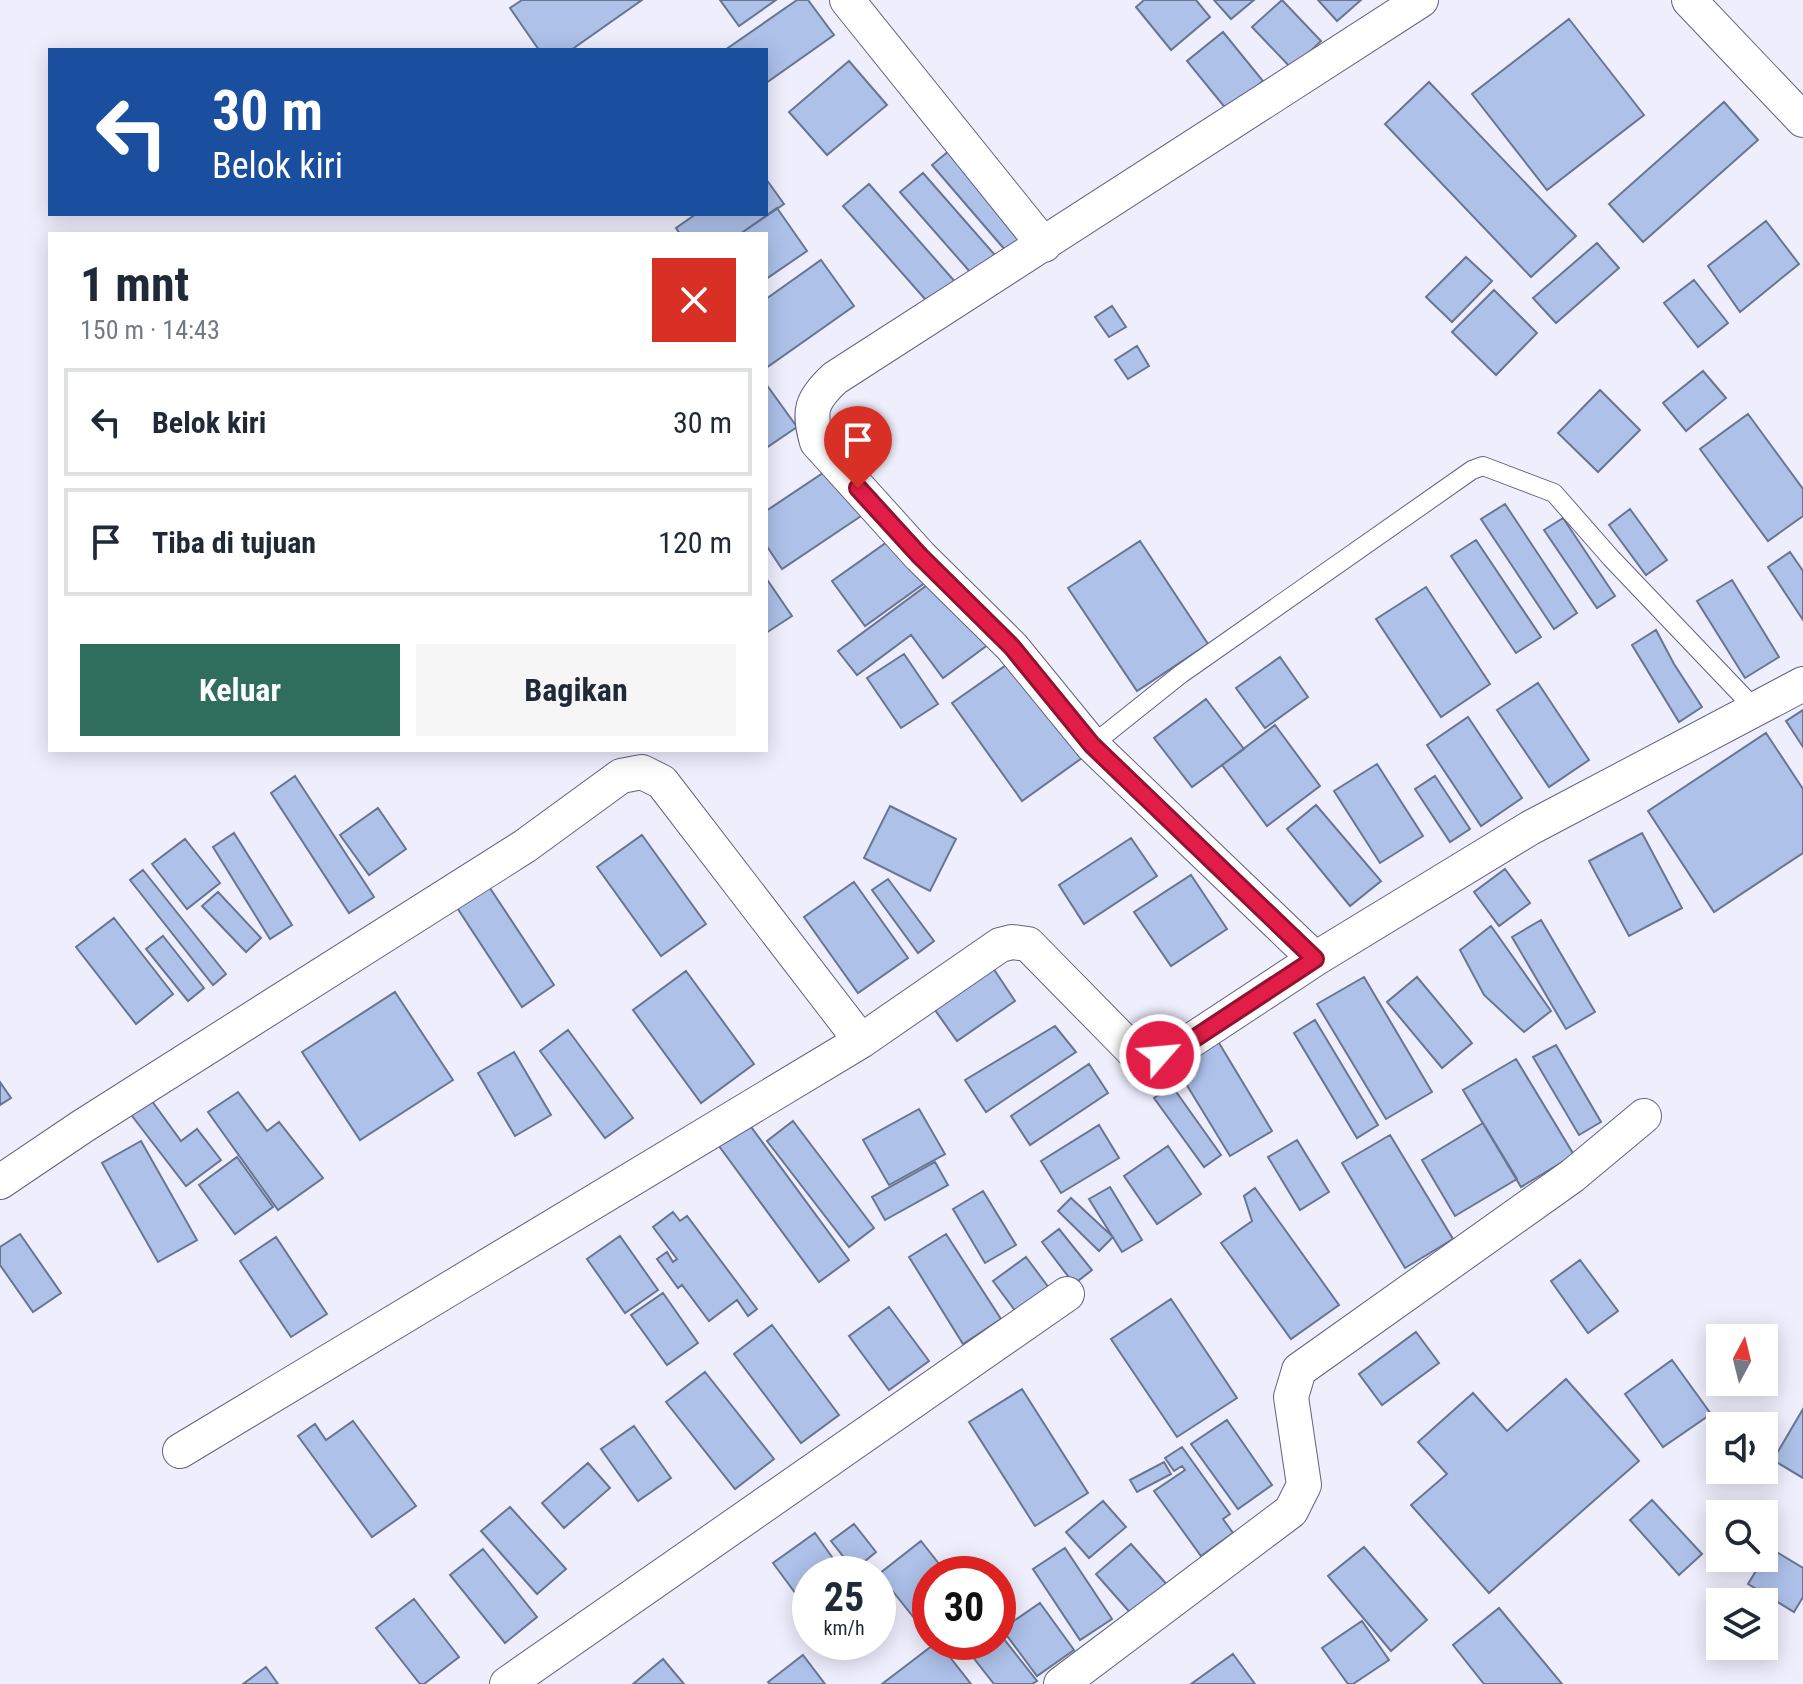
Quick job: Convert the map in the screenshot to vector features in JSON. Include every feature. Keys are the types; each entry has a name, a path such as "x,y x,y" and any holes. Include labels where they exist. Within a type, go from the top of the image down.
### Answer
{"street":[{"path":"847,0 1044,245"},
{"path":"1315,959 1092,745 1012,647 920,556 817,442 812,408 819,392 835,378 1421,0"},
{"path":"1689,0 1803,120"},
{"path":"180,1451 861,1041 1000,945 1012,942 1028,944 1136,1054 1160,1055 1192,1040 1315,959 1530,828 1757,711 1803,684"},
{"path":"0,1182 96,1117 525,846 621,776 635,773 649,774 662,782 861,1041"},
{"path":"1061,1684 1291,1511 1304,1485 1291,1397 1299,1370 1572,1176 1644,1116"},
{"path":"507,1684 1067,1294"}],"lane":[{"path":"1092,745 1181,674 1472,470 1483,466 1554,493 1611,558 1757,711"}],"building":[{"path":"522,0 642,0 574,48 538,48 510,8"},
{"path":"720,0 776,0 739,26"},
{"path":"797,0 808,0 834,35 768,82 768,48 728,48"},
{"path":"1144,0 1196,0 1210,17 1171,50 1136,7"},
{"path":"1214,0 1254,0 1231,19"},
{"path":"1282,0 1321,41 1292,69 1252,27"},
{"path":"1318,0 1361,0 1337,21"},
{"path":"1569,19 1644,115 1547,190 1472,94"},
{"path":"1223,32 1263,81 1227,110 1187,61"},
{"path":"849,61 887,105 827,155 789,112"},
{"path":"1429,82 1576,236 1531,277 1385,124"},
{"path":"1724,102 1758,140 1643,242 1609,204"},
{"path":"950,150 1024,236 1006,251 932,165"},
{"path":"923,173 1001,262 978,281 900,192"},
{"path":"768,182 784,204 768,215"},
{"path":"869,184 957,284 932,307 843,206"},
{"path":"777,208 807,251 768,278 768,232 743,232"},
{"path":"693,216 766,216 743,232 679,232 676,228"},
{"path":"1766,221 1799,264 1740,312 1708,266"},
{"path":"1597,243 1619,268 1556,323 1533,298"},
{"path":"1466,257 1492,281 1452,322 1426,297"},
{"path":"821,260 854,306 768,367 768,298"},
{"path":"1694,280 1728,323 1698,347 1664,303"},
{"path":"1494,290 1537,333 1496,375 1452,332"},
{"path":"1112,306 1126,327 1109,337 1095,317"},
{"path":"1137,346 1149,366 1128,379 1115,360"},
{"path":"1703,371 1726,398 1686,431 1663,403"},
{"path":"768,387 797,427 768,447"},
{"path":"1600,390 1640,430 1598,472 1558,433"},
{"path":"1748,414 1803,489 1803,516 1768,541 1700,449"},
{"path":"832,467 864,514 782,569 768,548 768,510"},
{"path":"1505,504 1577,613 1554,629 1481,519"},
{"path":"1630,509 1667,560 1646,575 1609,525"},
{"path":"1563,518 1615,596 1597,608 1544,530"},
{"path":"897,535 929,580 865,626 832,581"},
{"path":"1476,540 1541,637 1516,653 1451,556"},
{"path":"1140,541 1208,644 1137,691 1068,588"},
{"path":"1790,552 1803,571 1803,620 1768,567"},
{"path":"938,577 989,644 943,678 911,635 857,675 838,651"},
{"path":"1732,580 1779,657 1745,678 1697,601"},
{"path":"768,581 792,616 768,632"},
{"path":"1426,587 1490,684 1441,717 1376,619"},
{"path":"1656,630 1702,707 1679,722 1632,645"},
{"path":"904,654 938,704 901,728 867,678"},
{"path":"1280,657 1308,697 1265,728 1236,688"},
{"path":"1012,661 1082,758 1022,801 952,703"},
{"path":"1538,683 1589,760 1549,787 1497,710"},
{"path":"1206,699 1244,749 1192,787 1154,738"},
{"path":"1803,710 1803,747 1786,721"},
{"path":"1468,717 1522,798 1481,826 1427,745"},
{"path":"1275,725 1320,786 1267,826 1222,765"},
{"path":"1766,733 1803,789 1803,853 1714,912 1648,811"},
{"path":"1377,764 1423,836 1380,863 1334,791"},
{"path":"295,776 374,897 349,913 271,793"},
{"path":"1435,776 1470,829 1450,842 1415,789"},
{"path":"1316,805 1381,881 1350,906 1287,829"},
{"path":"890,806 956,839 930,891 864,858"},
{"path":"378,808 406,849 369,875 340,835"},
{"path":"234,833 292,925 270,939 213,847"},
{"path":"1642,833 1682,908 1629,936 1589,861"},
{"path":"642,835 706,924 661,956 597,867"},
{"path":"1131,838 1157,876 1084,924 1059,885"},
{"path":"185,839 220,883 187,909 152,864"},
{"path":"1505,869 1530,903 1499,926 1474,892"},
{"path":"143,870 226,974 213,985 130,880"},
{"path":"1191,875 1227,929 1171,966 1134,912"},
{"path":"484,879 554,985 522,1007 452,900"},
{"path":"888,879 934,941 918,953 872,890"},
{"path":"854,882 908,958 858,993 804,917"},
{"path":"218,892 261,938 246,952 202,906"},
{"path":"114,918 173,994 136,1024 76,947"},
{"path":"1541,920 1595,1012 1566,1029 1512,937"},
{"path":"1491,926 1551,1011 1524,1032 1484,995 1460,950"},
{"path":"163,936 204,988 188,1001 146,949"},
{"path":"989,962 1015,1001 957,1041 930,1003"},
{"path":"686,971 754,1064 701,1103 633,1010"},
{"path":"1364,977 1432,1092 1386,1119 1317,1004"},
{"path":"1417,977 1472,1043 1442,1068 1387,1002"},
{"path":"395,992 453,1080 360,1140 302,1052"},
{"path":"1315,1020 1378,1125 1357,1138 1294,1033"},
{"path":"1055,1026 1076,1052 986,1112 965,1080"},
{"path":"568,1030 633,1118 605,1138 540,1051"},
{"path":"1216,1038 1272,1131 1230,1156 1174,1064"},
{"path":"1556,1045 1601,1122 1579,1135 1533,1057"},
{"path":"514,1052 551,1115 515,1136 478,1073"},
{"path":"1516,1059 1574,1155 1521,1187 1463,1090"},
{"path":"1089,1064 1108,1093 1030,1145 1011,1116"},
{"path":"0,1082 11,1098 0,1105"},
{"path":"1172,1086 1221,1155 1204,1167 1154,1098"},
{"path":"238,1092 267,1131 279,1122 323,1178 278,1210 208,1112"},
{"path":"149,1097 181,1141 197,1129 221,1160 186,1186 129,1112"},
{"path":"919,1109 945,1154 889,1185 863,1140"},
{"path":"746,1120 849,1260 819,1282 716,1142"},
{"path":"793,1121 874,1228 849,1247 767,1141"},
{"path":"1483,1123 1517,1179 1455,1216 1422,1160"},
{"path":"1099,1125 1119,1158 1061,1193 1041,1161"},
{"path":"1390,1135 1453,1239 1405,1268 1342,1163"},
{"path":"1297,1140 1329,1192 1300,1210 1268,1157"},
{"path":"141,1141 197,1240 158,1262 102,1163"},
{"path":"1168,1146 1201,1194 1157,1224 1124,1176"},
{"path":"237,1157 273,1207 235,1234 199,1185"},
{"path":"935,1162 948,1185 885,1220 872,1197"},
{"path":"1110,1187 1142,1240 1122,1252 1089,1199"},
{"path":"1255,1188 1339,1305 1291,1339 1221,1243 1252,1221 1244,1196"},
{"path":"983,1191 1016,1245 985,1263 953,1209"},
{"path":"1071,1198 1113,1237 1099,1251 1058,1211"},
{"path":"673,1212 680,1221 687,1216 757,1309 748,1316 737,1300 709,1321 682,1285 678,1288 657,1259 667,1252 673,1262 677,1259 653,1227"},
{"path":"1059,1229 1092,1270 1074,1284 1042,1242"},
{"path":"20,1234 61,1293 33,1312 0,1265 0,1247"},
{"path":"946,1234 1001,1319 963,1344 909,1257"},
{"path":"620,1236 658,1290 625,1313 587,1259"},
{"path":"276,1237 327,1314 291,1337 240,1261"},
{"path":"1026,1257 1052,1292 1019,1316 993,1281"},
{"path":"1580,1260 1618,1311 1588,1333 1551,1281"},
{"path":"663,1293 698,1343 667,1365 631,1315"},
{"path":"1171,1299 1237,1398 1177,1437 1111,1339"},
{"path":"889,1307 929,1361 889,1390 849,1336"},
{"path":"772,1325 839,1415 801,1443 734,1354"},
{"path":"1416,1332 1439,1363 1382,1405 1359,1374"},
{"path":"1672,1360 1710,1412 1663,1447 1625,1394"},
{"path":"705,1372 774,1459 735,1489 666,1402"},
{"path":"1566,1379 1639,1461 1489,1593 1411,1505 1447,1474 1418,1442 1473,1393 1507,1431"},
{"path":"1022,1389 1088,1493 1035,1526 969,1422"},
{"path":"1803,1409 1803,1478 1778,1463 1778,1452"},
{"path":"1227,1420 1272,1485 1238,1509 1191,1444"},
{"path":"353,1421 416,1506 372,1537 298,1436 315,1424 326,1440"},
{"path":"634,1426 671,1478 638,1501 601,1449"},
{"path":"1182,1447 1230,1514 1223,1519 1233,1533 1201,1556 1154,1491 1185,1470 1182,1466 1174,1471 1165,1458"},
{"path":"1164,1462 1171,1474 1137,1492 1130,1480"},
{"path":"588,1463 610,1488 564,1528 542,1503"},
{"path":"1652,1500 1702,1554 1679,1575 1630,1520"},
{"path":"1103,1501 1126,1527 1089,1558 1066,1532"},
{"path":"510,1507 566,1569 537,1594 481,1531"},
{"path":"854,1524 876,1552 871,1556 843,1556 831,1541"},
{"path":"815,1533 831,1556 792,1556 792,1589 773,1563"},
{"path":"921,1541 933,1556 912,1556 912,1615 896,1595 896,1561"},
{"path":"1131,1544 1169,1587 1134,1617 1096,1574"},
{"path":"1364,1547 1427,1620 1391,1651 1328,1576"},
{"path":"1065,1548 1112,1619 1080,1640 1033,1569"},
{"path":"483,1549 537,1617 505,1643 450,1575"},
{"path":"1778,1553 1803,1568 1803,1597 1794,1612 1778,1602 1778,1588 1755,1588 1748,1584 1755,1572 1778,1572"},
{"path":"414,1599 459,1657 424,1684 420,1684 376,1628"},
{"path":"1040,1603 1074,1650 1037,1676 1016,1648 1016,1619"},
{"path":"1499,1608 1562,1684 1484,1684 1453,1645"},
{"path":"1362,1621 1389,1660 1353,1684 1348,1684 1322,1648"},
{"path":"1016,1654 1037,1681 1032,1684 994,1684 975,1660 1016,1660"},
{"path":"1233,1654 1255,1684 1191,1684"},
{"path":"663,1659 684,1684 633,1684"},
{"path":"797,1660 807,1660 825,1684 770,1684 768,1682"},
{"path":"913,1660 952,1660 971,1684 882,1684"},
{"path":"266,1667 278,1684 243,1684"}],"route":[{"path":"858,488 920,556 1012,647 1092,745 1315,959 1192,1040 1160,1055"}]}
